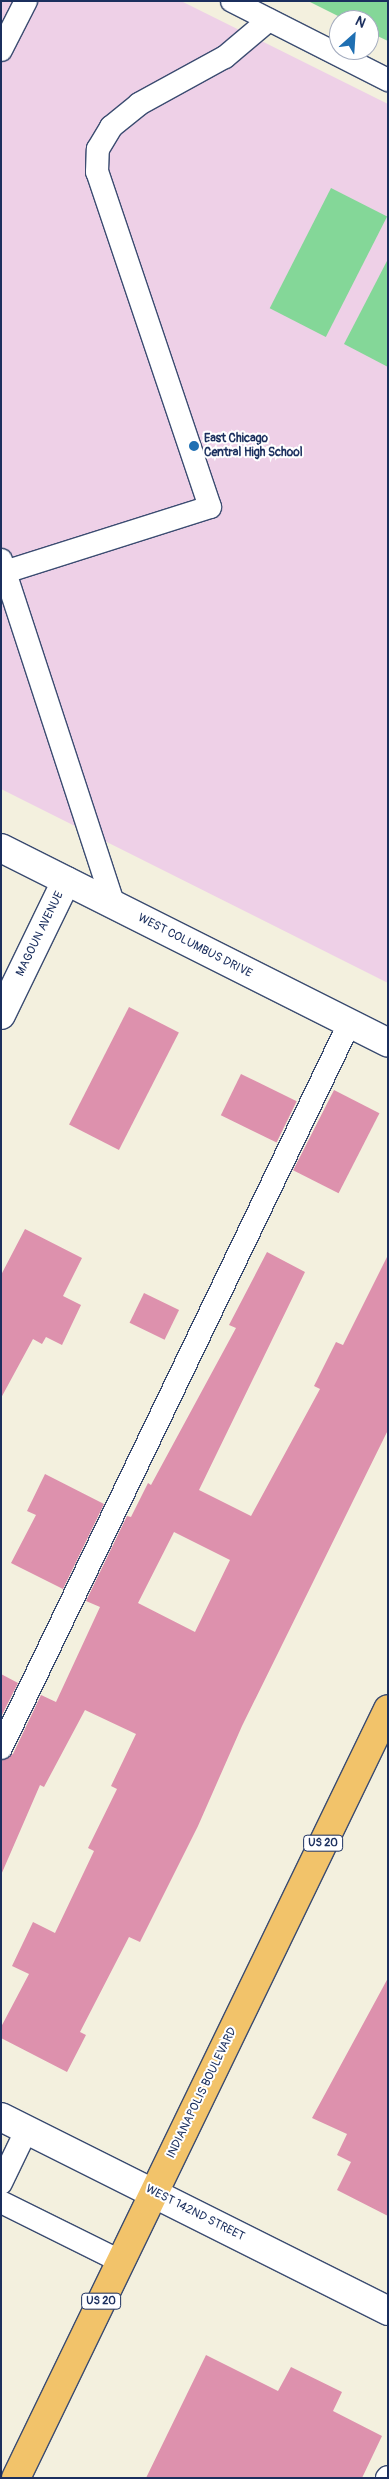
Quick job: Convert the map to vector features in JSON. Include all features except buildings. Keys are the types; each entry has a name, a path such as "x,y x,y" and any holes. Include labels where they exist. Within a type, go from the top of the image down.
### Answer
{"main road":[{"name":"INDIANAPOLIS BOULEVARD","path":"16,2478 388,1709"}],"street":[{"name":"WEST COLUMBUS DRIVE","path":"1,848 388,1043"},
{"name":"MAGOUN AVENUE","path":"1,1015 66,881"},
{"name":"WEST 142ND STREET","path":"1,2116 388,2311"}],"lane":[{"path":"1,50 26,1"},
{"path":"232,1 388,80"},
{"path":"114,905 3,566 210,506 97,172 98,149 111,127 139,104 225,57 269,20"},
{"path":"1,1748 349,1024"},
{"path":"1,2183 27,2130"},
{"path":"1,2202 120,2261"}],"shaded area":[{"name":"East Chicago Central High School","path":"1,1 181,1 388,104 388,983 1,789"}],"green space":[{"path":"308,1 388,1 388,41 379,37 379,10 329,12"},
{"path":"331,188 387,217 326,337 270,308"},
{"path":"388,259 388,367 344,344"}],"place":[{"name":"East Chicago Central High School","path":"194,446"}]}
